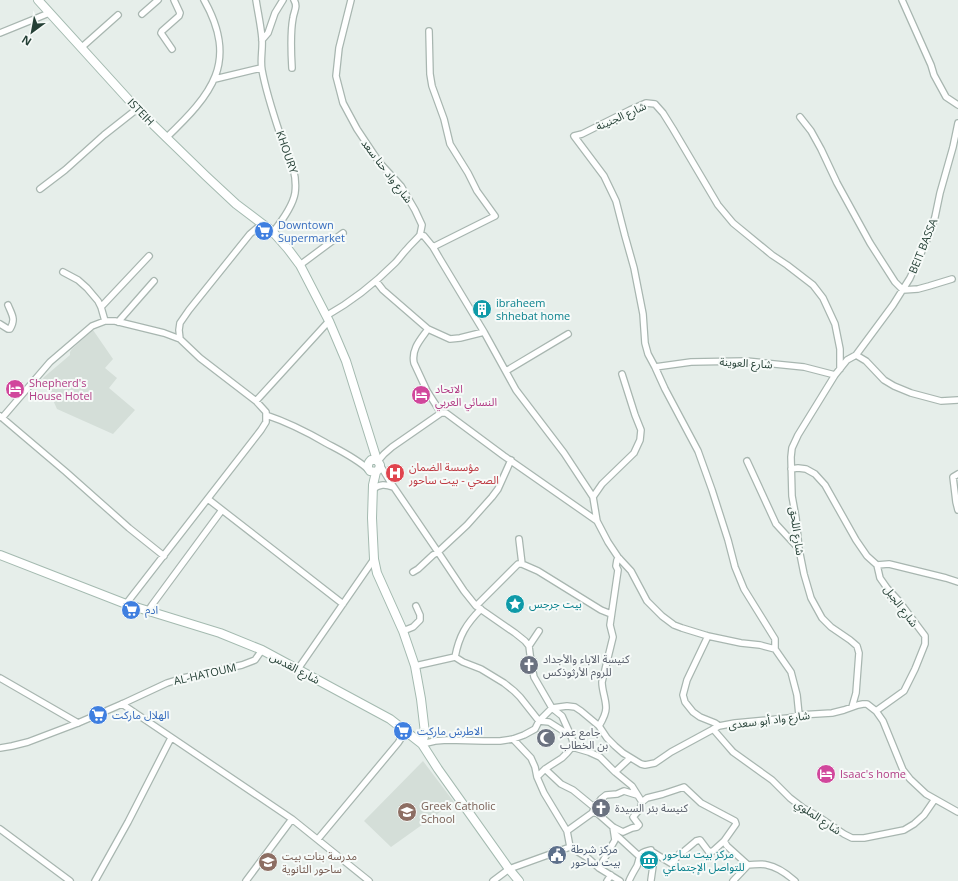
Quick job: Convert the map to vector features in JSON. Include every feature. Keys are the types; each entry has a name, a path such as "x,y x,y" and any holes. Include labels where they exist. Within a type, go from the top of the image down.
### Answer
{"street":[{"name":"ISTEIH","path":"38,0 137,109 236,204 273,232 288,248 300,265 327,318 346,360 375,465 372,518 374,559 377,573 403,631 415,666 425,733 422,744"},
{"path":"142,14 158,0"},
{"path":"172,49 161,33 179,16 180,13 174,0"},
{"path":"166,138 197,106 215,79 219,65 219,36 204,0"},
{"name":"KHOURY","path":"256,0 262,40 261,68 271,104 292,163 295,178 295,194 292,203 273,232"},
{"path":"262,40 268,33 275,13 283,0"},
{"path":"292,68 292,25 296,8 294,0"},
{"name":"شارع واد حنا سعد","path":"351,0 339,48 336,76 343,103 356,130 379,162 400,186 416,210 422,225 420,235"},
{"path":"902,0 938,82 946,96 958,105"},
{"path":"0,33 50,13"},
{"path":"82,47 118,15"},
{"path":"430,31 430,74 432,86 444,119 450,144 495,216 433,247"},
{"path":"215,79 261,68"},
{"name":"شارع الجنينة","path":"655,366 648,354 645,343 639,291 616,201 604,176 574,136 586,132 646,103 655,104 663,113 718,205 733,223 812,285 823,298 835,324 840,349 840,369"},
{"path":"40,189 65,170 137,109"},
{"path":"800,117 811,131 837,183 870,243 895,282 903,290 918,289 952,279"},
{"name":"BEIT BASSA","path":"856,355 903,290 930,233 958,123"},
{"path":"250,234 254,224 251,216"},
{"path":"180,339 180,323 189,310 250,234 257,228 266,227"},
{"path":"300,265 343,233"},
{"path":"256,402 327,318 376,281 396,263 406,249 420,235 424,236 433,247 481,326 516,390 564,453 593,497 597,521 614,551 618,565 610,625 613,637 602,682 606,708 599,726"},
{"path":"101,307 149,256"},
{"path":"63,272 78,280 98,301 105,321"},
{"path":"118,322 154,281"},
{"path":"376,281 383,290 428,329 450,339 484,332"},
{"path":"0,324 10,329 13,324 14,320 8,305"},
{"path":"126,604 164,556 261,430 266,422 266,412 256,402 200,358 180,339 164,333 118,322 105,321 92,326 50,362 1,417 164,556"},
{"path":"428,329 417,344 413,353 413,358 427,391 441,413"},
{"path":"506,371 568,334"},
{"path":"856,355 866,361 884,380 894,386 911,393 941,401 958,400"},
{"name":"شارع اللحق","path":"852,707 856,693 859,654 857,646 831,627 822,618 811,598 799,549 792,496 790,457 798,435 835,375 847,360 856,355"},
{"name":"شارع العوينة","path":"655,366 691,362 746,361 804,367 835,375"},
{"path":"655,366 665,389 698,451 717,504 728,540 734,567 744,589 775,639 775,649 791,672 798,695 799,715"},
{"path":"593,497 602,484 634,453 640,440 641,430 622,374"},
{"path":"375,465 392,447 441,413 446,413 474,435 597,521"},
{"path":"266,415 277,418 314,436 352,457 375,465 392,485 464,591 476,606 515,633 529,646 530,662 534,677 552,708 562,716 573,742 572,747 562,758 545,769 537,777"},
{"path":"412,572 418,569 432,555 438,552 467,525 492,497 498,489 511,460"},
{"path":"747,461 776,524 799,549"},
{"path":"791,469 806,469 815,474 825,485 856,540 867,556 877,565 889,564 958,582"},
{"path":"958,474 953,477 958,510"},
{"path":"373,487 384,484 392,485"},
{"path":"208,499 343,604"},
{"path":"148,611 222,510"},
{"path":"519,539 522,564"},
{"name":"شارع القدس","path":"0,555 126,604 220,633 262,650 390,719 422,744 438,769 519,881"},
{"path":"298,669 374,559"},
{"path":"476,606 518,564 522,564 538,571 601,610 611,614"},
{"path":"618,565 627,567 632,571 647,601 662,616 674,625 708,636 775,649"},
{"name":"شارع الجبل","path":"876,711 904,691 925,644 925,636 880,578 877,565"},
{"path":"364,574 372,571 377,573"},
{"path":"403,631 413,627 420,620 420,615 416,606"},
{"path":"455,657 464,630 481,609"},
{"path":"529,646 539,631"},
{"path":"708,636 687,680 683,695 685,702 693,712 700,717 715,723 716,728"},
{"name":"AL-HATOUM","path":"0,748 28,742 78,723 167,683 242,665 255,660 262,650"},
{"path":"415,666 455,657 481,669 504,683 520,697 539,721 549,722 571,736"},
{"path":"0,678 78,723"},
{"path":"122,704 292,819 370,881"},
{"name":"شارع واد أبو سعدى","path":"552,708 568,706 575,707 599,726 607,738 623,753 645,765 655,763 671,752 716,728 735,723 788,718 799,715 832,713 863,704 867,704 876,711"},
{"path":"422,744 447,740 500,741 513,739 535,729 539,721 552,708"},
{"path":"876,711 883,721 903,770 910,779 935,799 958,812"},
{"name":"شارع الملوي","path":"716,728 733,752 772,780 803,808 852,838 864,838 904,830 924,815 935,799"},
{"path":"318,839 398,743 406,731"},
{"path":"95,881 128,822 171,738"},
{"path":"513,739 531,758 544,793 567,831 570,847 620,881"},
{"path":"572,747 600,757 632,786 642,802"},
{"path":"615,772 630,758"},
{"path":"545,769 561,784 573,790 613,827 623,832 639,825 633,817 640,809 642,802 647,798 684,788 701,803 735,821 736,824 724,841 713,851 709,852 700,840 696,841 680,853 672,864 651,851 642,853 639,856 637,865 629,881"},
{"path":"567,831 594,811 602,797 624,791 637,795"},
{"path":"246,881 292,819"},
{"path":"599,868 615,840 613,827"},
{"path":"0,830 70,881"},
{"path":"614,833 639,856"},
{"path":"724,841 727,846 748,864 768,865 789,875 795,881"},
{"path":"493,881 509,869 570,847"},
{"path":"651,851 653,881"},
{"path":"733,881 748,864"},
{"path":"607,881 611,875"}],"shaded area":[{"path":"93,330 113,359 105,368 117,378 109,388 135,410 113,434 57,409 43,378 70,355 72,349"},
{"name":"Greek Catholic School","path":"423,761 454,802 391,847 364,821"}],"place":[{"name":"Downtown Supermarket","path":"264,231"},
{"name":"ibraheem shhebat home","path":"482,309"},
{"name":"Shepherd's House Hotel","path":"15,389"},
{"name":"الاتحاد النسائي العربي","path":"421,395"},
{"name":"مؤسسة الضمان الصحي - بيت ساحور","path":"395,473"},
{"name":"بيت جرجس","path":"515,604"},
{"name":"ادم","path":"131,610"},
{"name":"كنيسة الآباء والأجداد للروم الأرثوذكس","path":"529,665"},
{"name":"الهلال ماركت","path":"98,715"},
{"name":"الاطرش ماركت","path":"403,731"},
{"name":"جامع عمر بن الخطاب","path":"546,738"},
{"name":"Isaac's home","path":"826,774"},
{"name":"كنيسة بئر السيدة","path":"601,808"},
{"name":"Greek Catholic School","path":"407,812"},
{"name":"مركز شرطة بيت ساحور","path":"557,855"},
{"name":"مركز بيت ساحور للتواصل الإجتماعي","path":"649,860"},
{"name":"مدرسة بنات بيت ساحور الثانوية","path":"268,862"}]}
